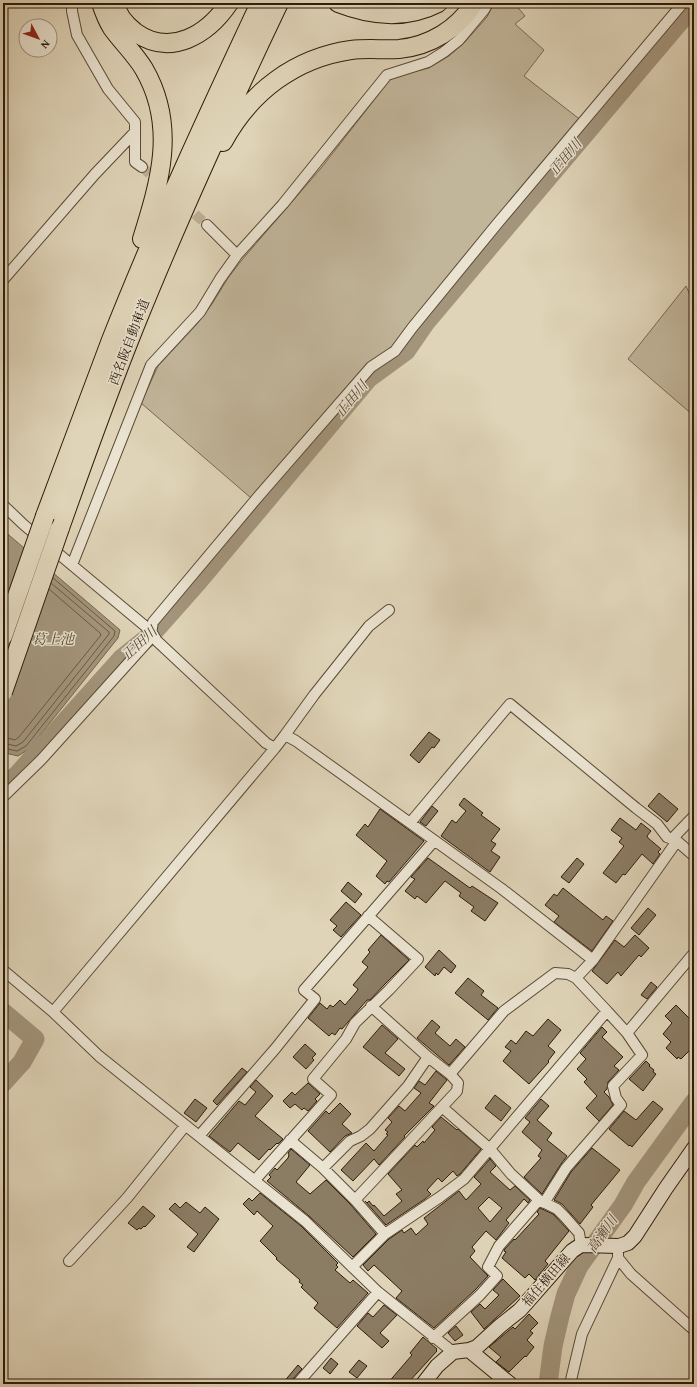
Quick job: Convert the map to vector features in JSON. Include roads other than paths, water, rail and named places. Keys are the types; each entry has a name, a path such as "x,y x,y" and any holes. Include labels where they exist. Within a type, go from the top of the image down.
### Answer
{"highway":[{"path":"101,3 111,27 136,57 149,79 159,108 163,139 161,171 155,199 112,340"},
{"path":"114,3 121,18 129,28 145,37 162,42 175,42 189,39 204,31 216,20 229,3"},
{"name":"西名阪自動車道","path":"3,636 45,516 112,340 164,212 260,3"},
{"name":"西名阪自動車道","path":"3,692 60,528 134,327 182,212 226,113 279,3"},
{"path":"338,3 372,14 398,15 424,10 438,3"},
{"path":"380,3 402,3"},
{"path":"134,327 227,135 255,98 284,74 312,59 352,50 398,49 418,46 434,40 452,28 474,3"}],"main road":[{"path":"618,1252 635,1236 694,1148"},
{"name":"福住横田線","path":"453,1352 470,1350 477,1347 520,1310 572,1250 581,1245 618,1252"},
{"path":"470,1350 510,1384"},
{"path":"423,1384 437,1366 453,1352"}],"street":[{"path":"72,3 72,11 77,35 108,89 135,122 135,162 142,167"},
{"path":"72,565 151,365 200,312 237,255 283,204 387,75 428,62 444,52 459,40 488,3"},
{"path":"3,798 41,760 150,639 153,622 252,504 371,367 395,351 497,224 683,3"},
{"path":"3,280 95,174 134,132"},
{"path":"208,225 237,255"},
{"path":"3,505 24,525 151,632 157,641 260,738 275,748"},
{"path":"53,1012 275,748 314,695 369,626 389,610"},
{"path":"410,823 510,704 657,824 667,836 694,856"},
{"path":"285,735 296,741 502,889 593,960"},
{"path":"576,978 593,960 674,840 694,816"},
{"path":"199,1136 275,1049 315,999 304,990 434,841"},
{"path":"255,1180 331,1096 313,1078 346,1039 354,1023 418,959 368,916"},
{"path":"628,1033 694,953"},
{"path":"3,970 53,1012 99,1056 185,1126 255,1180 305,1222 378,1292 453,1352"},
{"path":"434,1338 480,1296 497,1276 488,1267 499,1246 542,1202 566,1168 621,1105 616,1098 613,1086 642,1055 628,1033 576,978 568,974 555,973 504,1011 450,1074"},
{"path":"355,1200 457,1091 458,1083 450,1074 428,1057 372,1006"},
{"path":"352,1267 385,1234 464,1179 607,1011"},
{"path":"323,1168 350,1141 361,1136 370,1129 408,1086 428,1057"},
{"path":"442,1107 490,1149 511,1174 542,1202 557,1209 579,1233 581,1245"},
{"path":"69,1261 127,1198 185,1126"},
{"path":"290,1140 323,1168 355,1200 385,1234"},
{"path":"618,1252 631,1274 694,1330"},
{"path":"570,1384 582,1334 618,1252"},
{"path":"297,1384 378,1292"}],"water":[{"name":"葛上池","path":"3,530 120,630 118,638 29,749 18,756 5,753 3,751"}],"waterway":[{"name":"正田川","path":"3,788 17,775 121,659 151,635 198,582 369,378 406,351 426,322 694,5"},
{"name":"正田川","path":"3,1012 35,1039 22,1062 3,1083"},
{"name":"高瀬川","path":"548,1384 553,1346 560,1316 566,1294 579,1266 623,1205 636,1182 694,1102"}],"tunnel":[{"path":"142,167 160,183"},
{"path":"184,204 207,225"}]}
